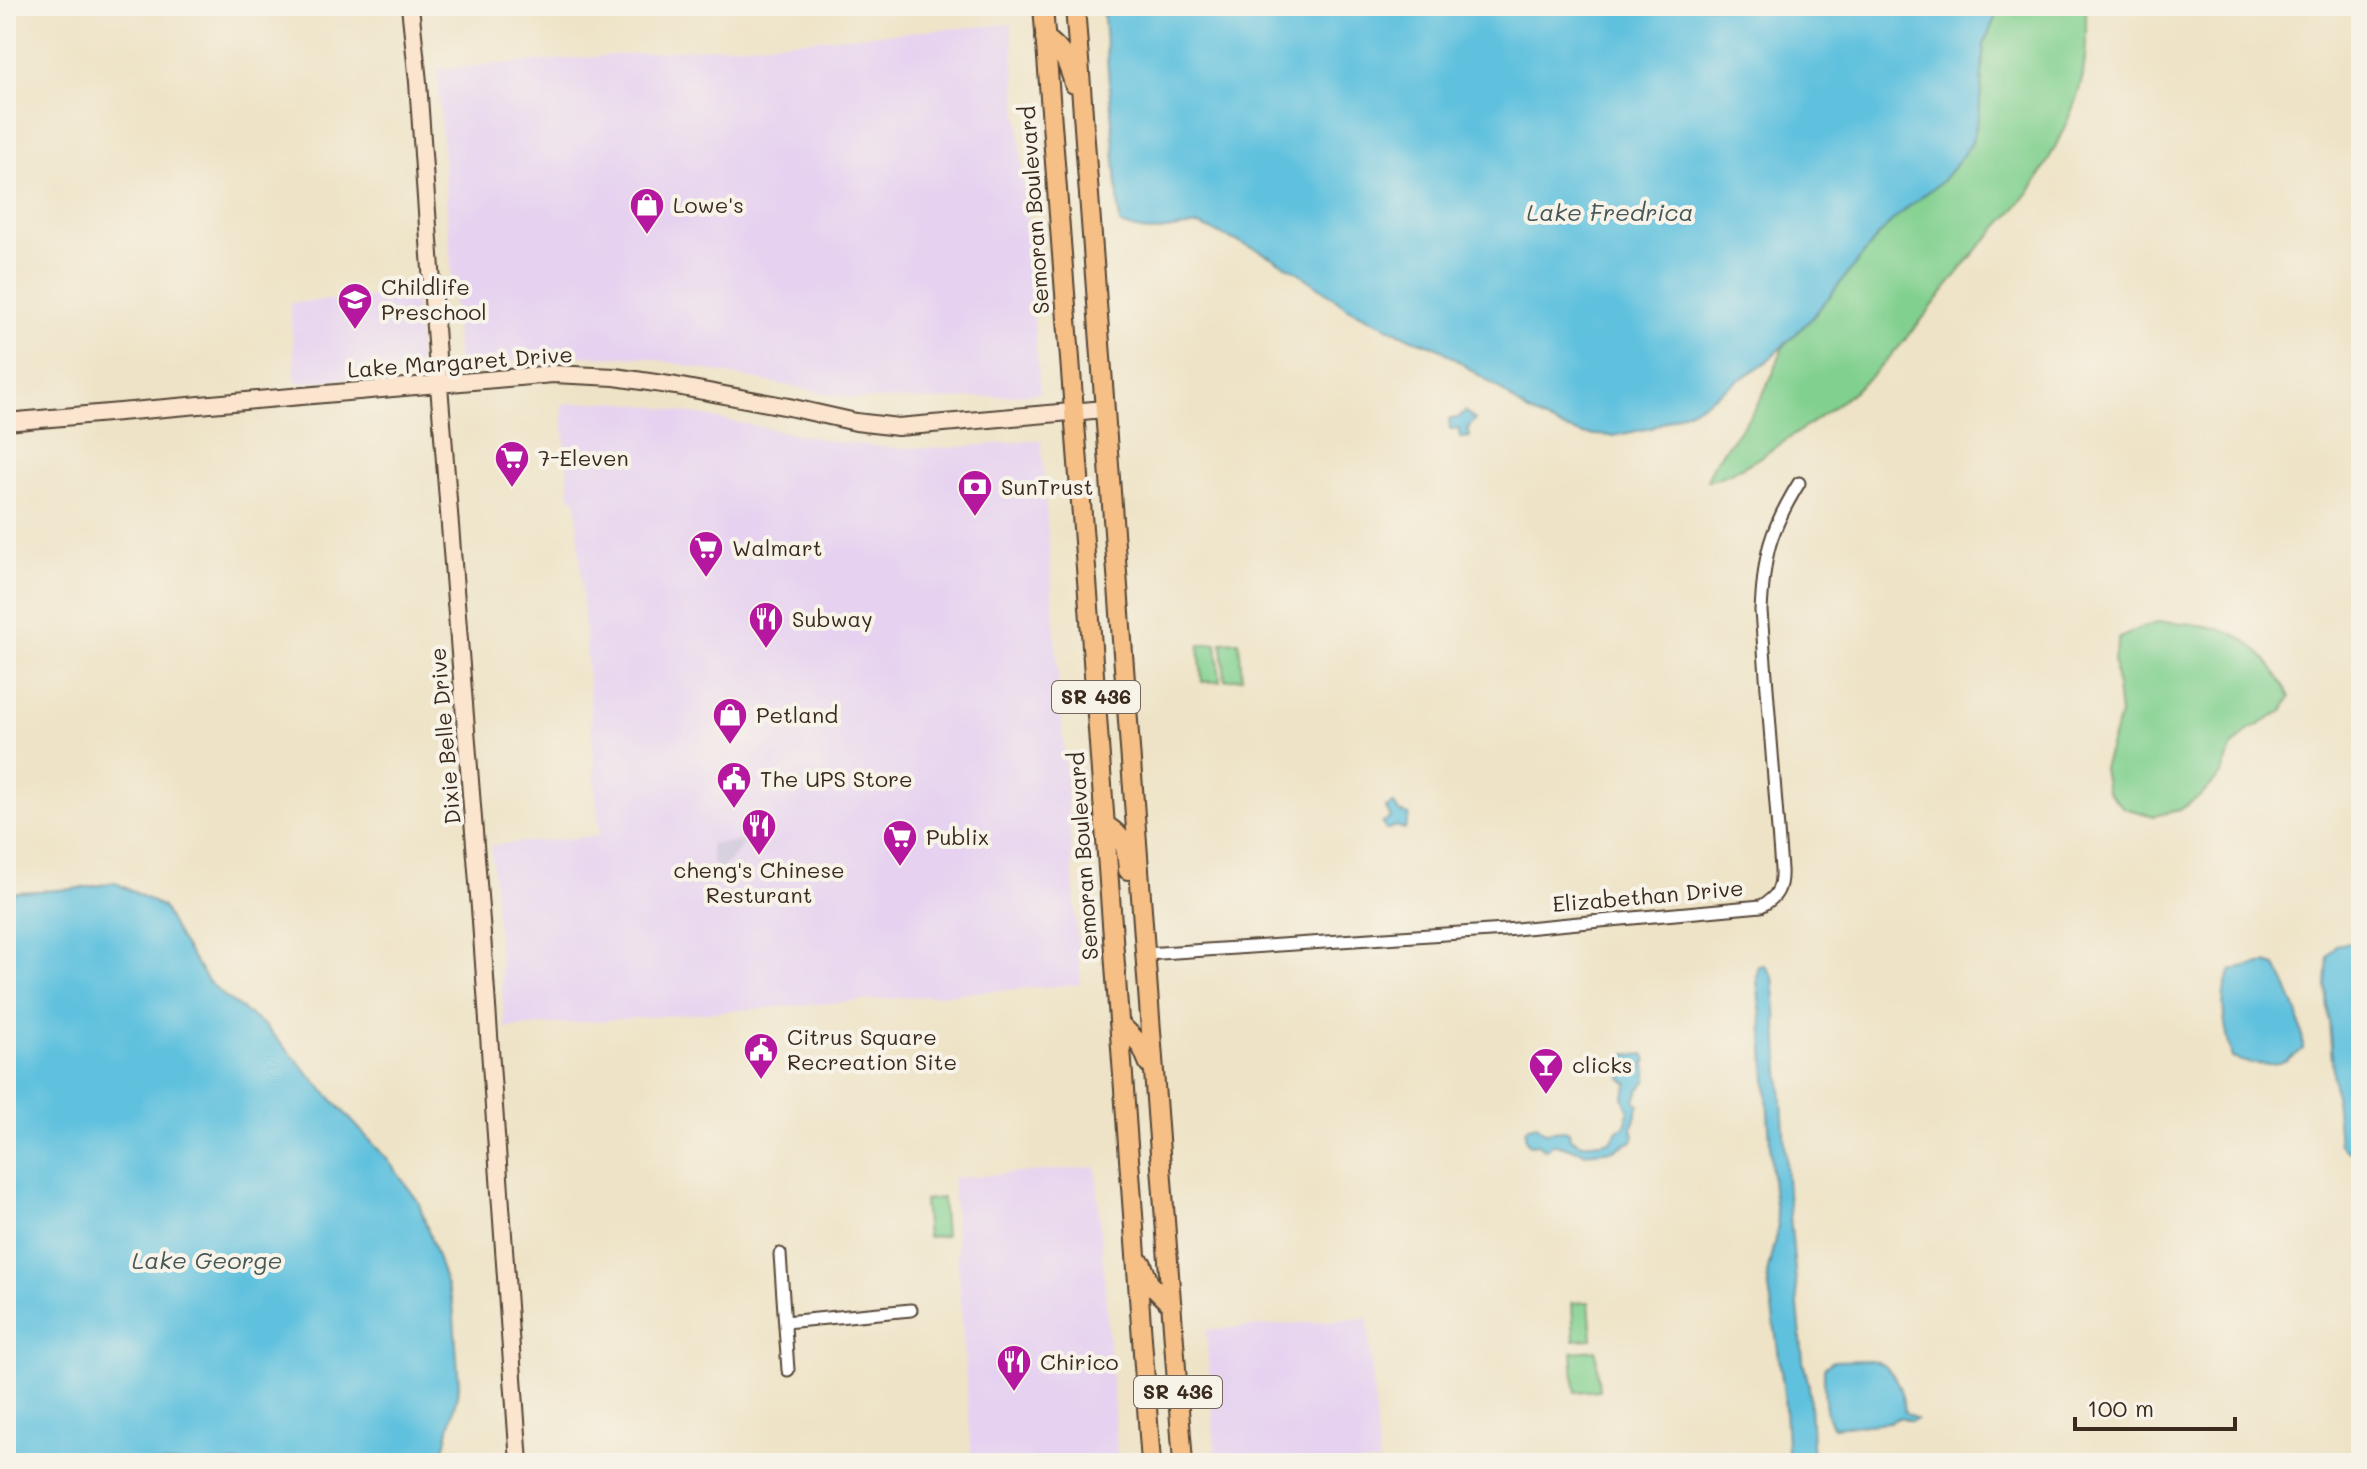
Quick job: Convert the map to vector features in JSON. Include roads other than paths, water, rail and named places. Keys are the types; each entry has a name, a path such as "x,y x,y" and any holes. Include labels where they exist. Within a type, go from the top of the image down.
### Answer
{"main road":[{"name":"Semoran Boulevard","path":"1043,6 1151,1463"},
{"name":"SR 436","path":"1075,6 1183,1463"},
{"path":"1045,38 1058,47 1067,61 1084,121"},
{"path":"1105,825 1118,832 1126,847 1131,908 1144,924"},
{"path":"1119,1023 1141,1045 1156,1082"},
{"path":"1135,1247 1149,1283 1172,1306"}],"street":[{"name":"Dixie Belle Drive","path":"410,6 481,921 519,1463"},
{"name":"Lake Margaret Drive","path":"6,422 553,374 615,377 898,427 1105,409"},
{"name":"Elizabethan Drive","path":"1146,954 1505,930 1761,906 1768,902 1778,894 1782,883 1761,611 1763,568 1769,541 1781,512 1799,483"},
{"path":"780,1254 788,1370"},
{"path":"785,1322 911,1310"}],"water":[{"name":"Lake Fredrica","path":"1103,6 2000,6 1984,44 1979,115 1972,141 1942,181 1898,215 1811,319 1765,363 1702,404 1651,428 1613,436 1581,434 1528,412 1437,347 1412,339 1348,308 1298,272 1260,251 1199,225 1151,232 1120,224"},
{"path":"1465,411 1475,419 1468,428 1470,437 1460,438 1459,428 1450,429 1449,419 1458,418"},
{"path":"1394,804 1399,812 1409,815 1405,829 1395,826 1386,830 1382,823 1391,818 1386,808"},
{"name":"Lake George","path":"114,882 163,907 179,938 208,981 265,1026 386,1158 418,1201 453,1304 459,1386 441,1463 6,1463 6,893 75,889"},
{"path":"2347,943 2357,948 2361,958 2361,1152 2349,1151 2339,1144 2326,986 2328,957 2336,945"},
{"path":"2266,963 2276,966 2291,996 2301,1027 2303,1049 2287,1060 2260,1064 2232,1058 2223,1001 2232,970"},
{"path":"1765,965 1773,977 1788,1193 1803,1361 1809,1386 1813,1463 1788,1463 1784,1392 1767,1274 1778,1226 1757,980 1758,966"},
{"path":"1627,1054 1644,1055 1647,1060 1644,1065 1647,1080 1639,1089 1635,1101 1639,1104 1632,1128 1632,1141 1614,1150 1583,1153 1556,1144 1543,1149 1526,1141 1525,1131 1537,1125 1544,1132 1569,1132 1570,1138 1581,1144 1611,1141 1619,1129 1625,1127 1629,1112 1623,1098 1628,1084 1621,1078 1623,1073 1617,1066 1619,1059"},
{"path":"1870,1360 1886,1367 1891,1373 1902,1395 1905,1412 1917,1419 1911,1421 1901,1417 1889,1422 1833,1427 1826,1407 1824,1368 1833,1361"}],"place":[{"name":"Lowe's","path":"647,236"},
{"name":"Childlife Preschool","path":"355,331"},
{"name":"7-Eleven","path":"512,489"},
{"name":"SunTrust","path":"975,518"},
{"name":"Walmart","path":"706,579"},
{"name":"Subway","path":"766,650"},
{"name":"Petland","path":"730,746"},
{"name":"The UPS Store","path":"734,810"},
{"name":"cheng's Chinese Resturant","path":"759,857"},
{"name":"Publix","path":"900,868"},
{"name":"Citrus Square Recreation Site","path":"761,1081"},
{"name":"clicks","path":"1546,1096"},
{"name":"Chirico","path":"1014,1393"}]}
